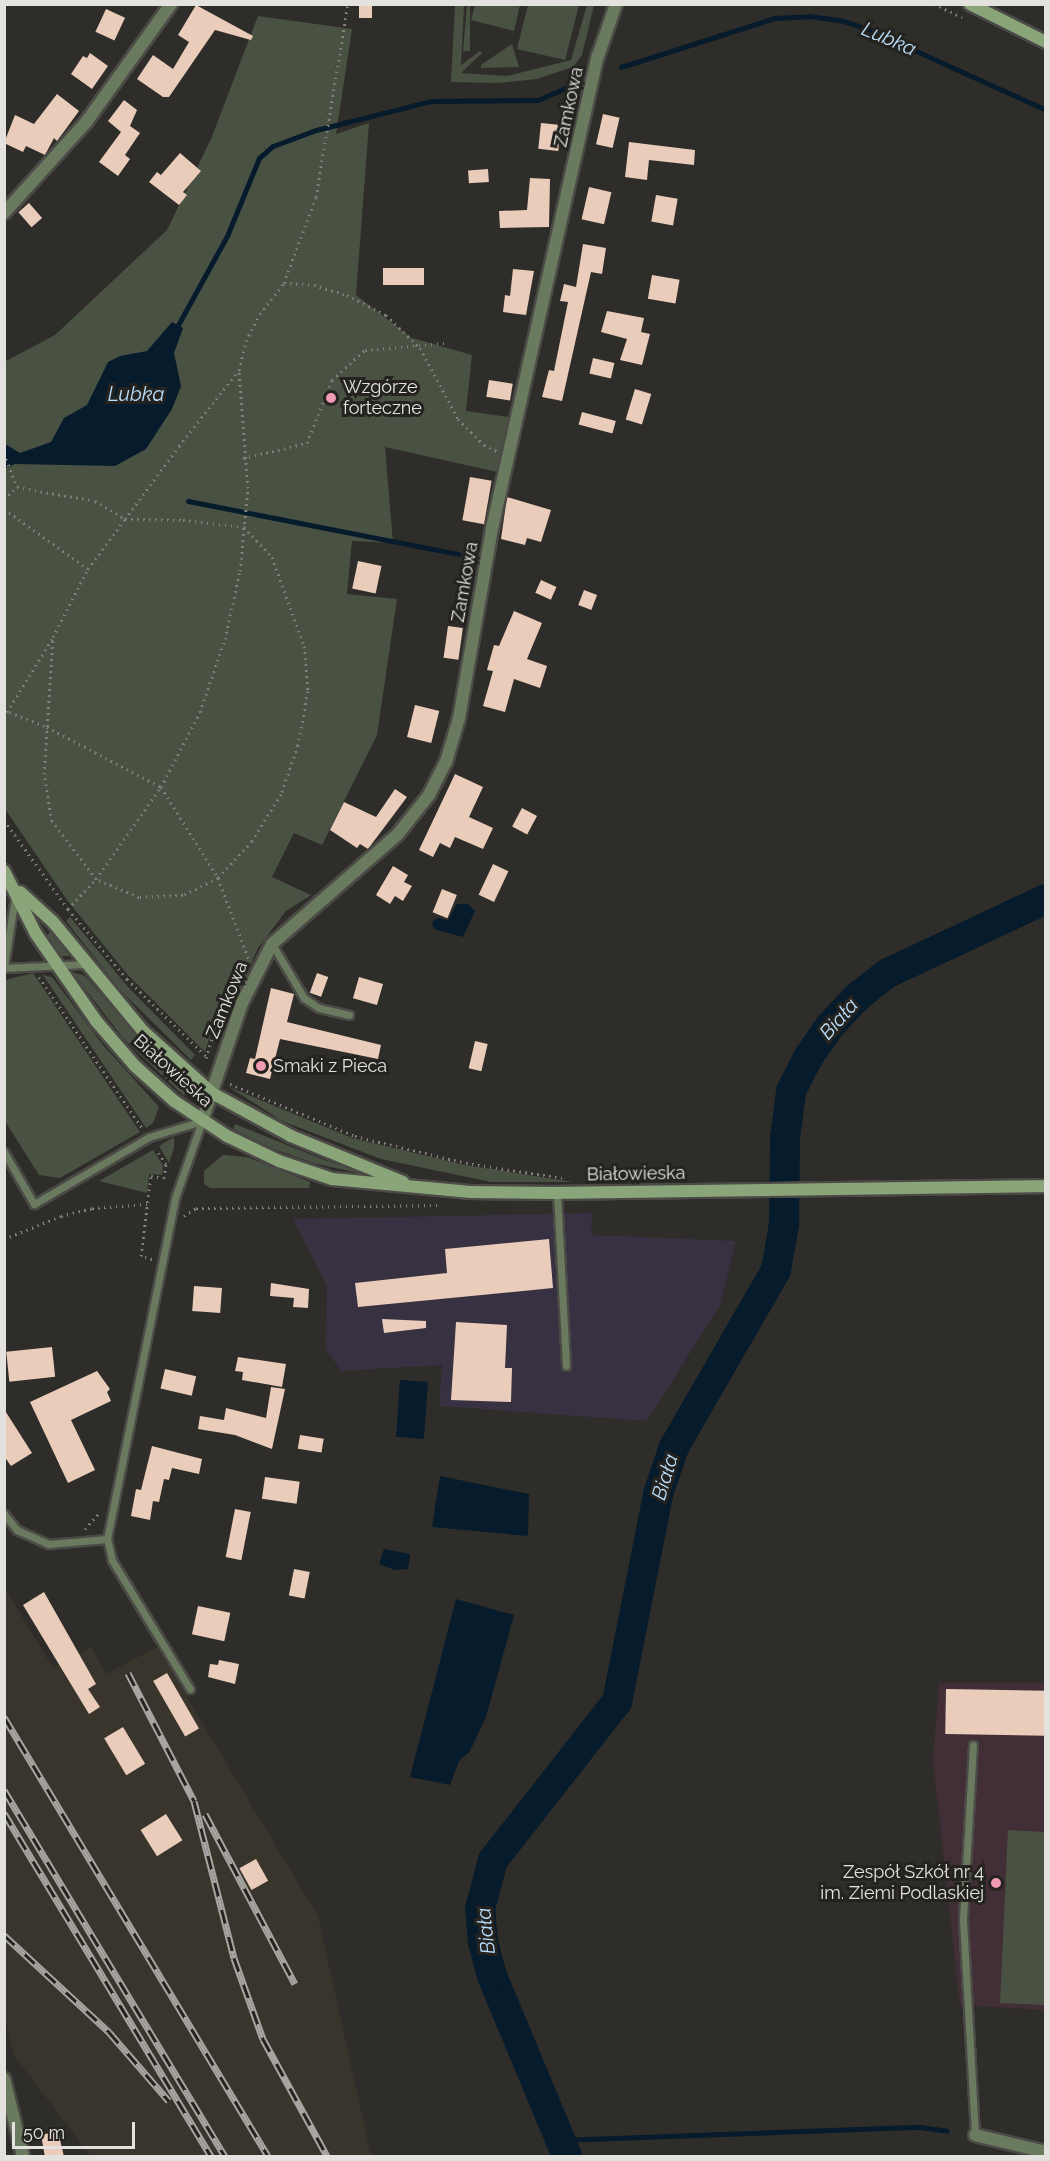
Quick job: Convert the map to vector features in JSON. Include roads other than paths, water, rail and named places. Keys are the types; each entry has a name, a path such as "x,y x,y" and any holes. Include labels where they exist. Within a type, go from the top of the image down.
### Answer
{"main road":[{"path":"970,4 1046,42"},
{"name":"Białowieska","path":"4,871 16,889 36,934 98,1022 135,1066 202,1121 279,1161 332,1179 470,1192 557,1193 1046,1186"},
{"name":"Białowieska","path":"16,889 53,922 143,1031 212,1093 291,1136 415,1187"}],"street":[{"path":"4,213 87,121 171,4"},
{"name":"Zamkowa","path":"202,1121 242,1003 272,944 399,834 429,795 447,762 459,718 494,524 598,56 616,4"},
{"path":"4,2079 22,2157"},
{"path":"975,2135 1046,2152"}],"lane":[{"path":"16,889 4,968 86,964"},
{"path":"272,944 304,998 319,1008 349,1015"},
{"path":"4,1152 34,1204 149,1137 202,1121"},
{"path":"190,1689 112,1560 107,1539 175,1198 202,1121"},
{"path":"557,1193 566,1366"},
{"path":"4,1514 32,1539 49,1544 107,1539"},
{"path":"973,1745 963,1920 975,2135"}],"water":[{"name":"Lubka","path":"172,322 183,328 174,353 181,386 172,409 146,449 115,466 15,464 5,468 5,444 20,453 51,442 64,418 87,405 108,362 120,356 147,351"},
{"path":"457,904 468,904 475,911 463,937 434,929 432,922 438,918 448,920"},
{"path":"400,1380 428,1382 424,1439 396,1437"},
{"path":"440,1476 529,1494 528,1536 432,1527"},
{"path":"384,1549 410,1554 408,1569 395,1570 379,1564"},
{"path":"456,1599 514,1615 486,1717 470,1751 459,1761 450,1785 410,1777"}],"waterway":[{"name":"Lubka","path":"621,67 775,18 809,16 843,21 870,30 1046,110"},
{"name":"Lubka","path":"178,325 227,236 259,158 273,146 316,130 431,101 538,100 577,83"},
{"path":"188,501 459,554"},
{"name":"Biała","path":"567,2156 492,1976 483,1942 480,1909 493,1860 617,1702 658,1494 674,1447 776,1270 784,1224 785,1138 791,1091 809,1056 830,1026 857,997 888,973 1046,899"},
{"path":"560,2140 920,2127 947,2131"}],"railway":[{"path":"128,1673 194,1801 234,1958 263,2039 327,2156"},
{"path":"4,1717 268,2156"},
{"path":"4,1790 225,2156"},
{"path":"4,1813 211,2156"},
{"path":"205,1814 295,1984"},
{"path":"4,1935 109,2032 169,2101"}],"place":[{"name":"Wzgórze forteczne","path":"331,398"},
{"name":"Smaki z Pieca","path":"261,1066"},
{"name":"Zespół Szkół nr 4 im. Ziemi Podlaskiej","path":"996,1883"}]}
